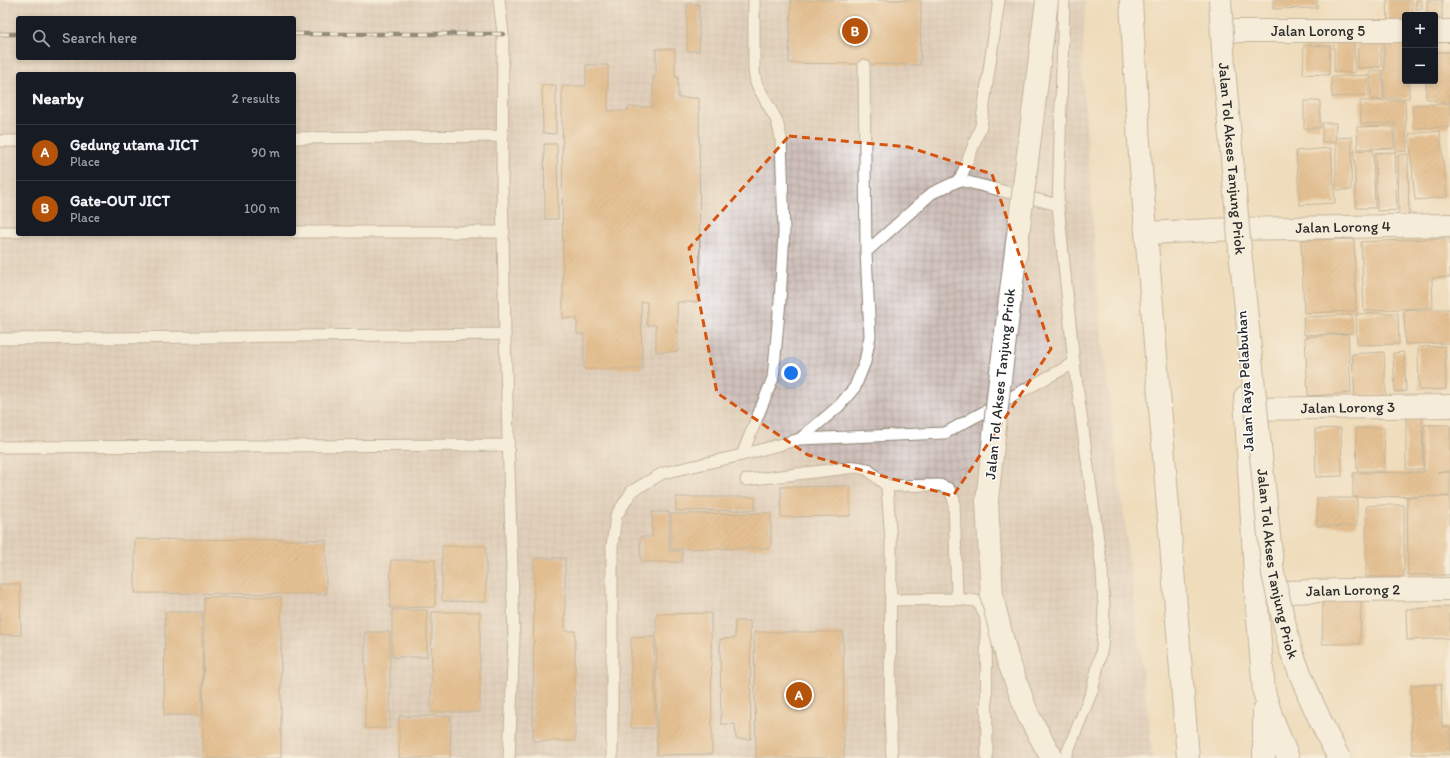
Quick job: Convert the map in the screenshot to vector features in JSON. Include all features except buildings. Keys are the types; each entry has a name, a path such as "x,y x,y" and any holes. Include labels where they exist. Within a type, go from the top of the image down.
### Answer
{"main road":[{"name":"Jalan Tol Akses Tanjung Priok","path":"1047,0 999,388 987,501 992,597 1007,657 1028,715 1052,758"},
{"path":"1131,0 1139,142 1188,758"},
{"name":"Jalan Tol Akses Tanjung Priok","path":"1220,0 1240,250 1273,574 1290,648 1310,698 1339,758"},
{"name":"Jalan Raya Pelabuhan","path":"1231,0 1230,31 1236,229 1256,593 1264,692 1272,718 1288,758"},
{"name":"Jalan Lorong 5","path":"1230,31 1402,31"},
{"path":"1438,31 1450,31"},
{"name":"Jalan Lorong 4","path":"1146,233 1236,229 1450,224"},
{"name":"Jalan Lorong 3","path":"1246,409 1450,406"},
{"name":"Jalan Lorong 2","path":"1256,593 1450,589"},
{"path":"1264,692 1264,758"}],"lane":[{"path":"499,0 503,34 502,136 505,334 514,638 510,758"},
{"path":"742,455 773,378 780,302 784,232 781,138 777,121 756,83 754,70 754,0"},
{"path":"960,180 981,126 999,0"},
{"path":"1064,0 1058,205 1074,363 1102,570 1104,608 1102,648 1092,691 1065,758"},
{"path":"800,439 839,406 855,386 865,362 870,336 866,252 864,65"},
{"path":"296,138 502,136"},
{"path":"0,141 16,141"},
{"path":"866,252 932,193 960,180 1058,205"},
{"path":"0,232 16,232"},
{"path":"296,232 504,232"},
{"path":"0,339 505,334"},
{"path":"612,758 612,546 616,516 632,491 663,473 742,455 800,439 944,433 1074,363"},
{"path":"0,447 508,445"},
{"path":"746,480 856,467 867,469 887,486 940,485 949,489 954,500 957,599"},
{"path":"887,486 891,542 890,716 892,758"},
{"path":"891,600 957,599 976,601 981,607 986,618 987,758"}],"highlighted area":[{"path":"789,136 908,147 992,174 1051,349 953,496 808,455 717,393 689,248"}],"shaded area":[{"path":"0,0 1085,0 1082,69 1099,310 1153,758 0,758"}],"railway":[{"path":"0,34 16,34"},
{"path":"296,34 503,34"}],"place":[{"name":"Gate-OUT JICT","path":"855,31"},
{"name":"Gedung utama JICT","path":"799,695"}]}
